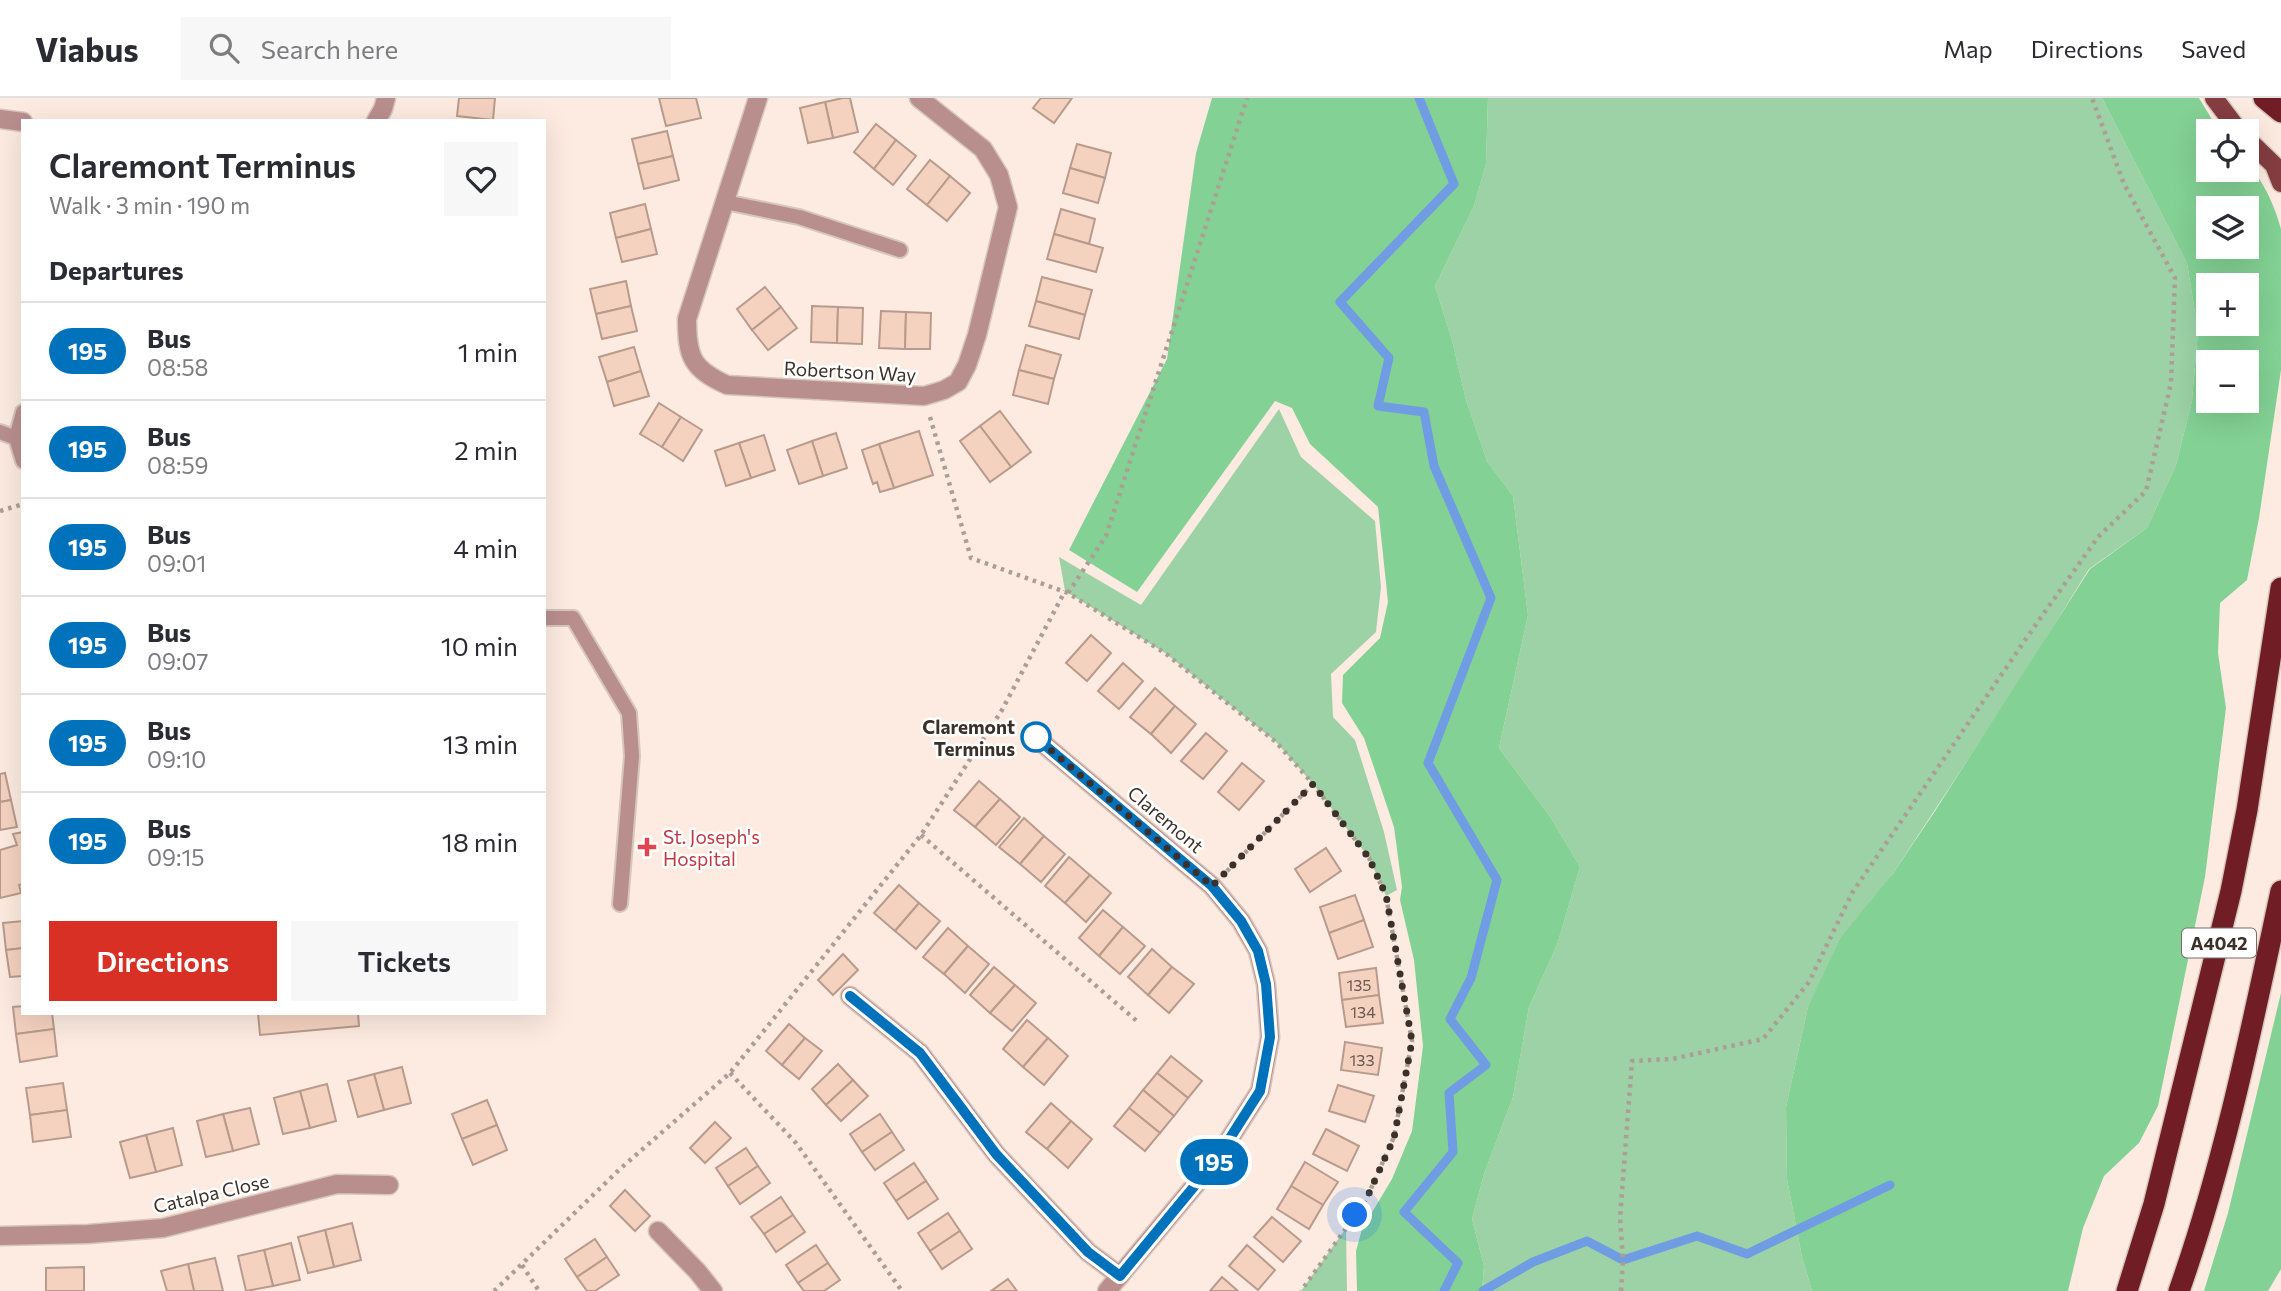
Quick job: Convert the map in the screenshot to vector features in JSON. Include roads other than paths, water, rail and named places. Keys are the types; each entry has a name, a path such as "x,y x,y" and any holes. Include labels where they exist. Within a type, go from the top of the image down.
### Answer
{"highway":[{"path":"2264,98 2281,112"},
{"name":"A4042","path":"2127,1291 2161,1179 2231,891 2247,810 2281,588"},
{"name":"A4042","path":"2179,1291 2192,1256 2237,1096 2281,891"}],"main road":[{"path":"2214,98 2230,119"},
{"path":"2259,151 2274,165 2281,183"}],"street":[{"path":"377,119 386,98"},
{"name":"Robertson Way","path":"758,98 687,319 687,341 694,363 710,378 727,385 924,396 958,382 967,365 977,335 1008,207 999,175 984,149 919,98"},
{"path":"0,120 21,122"},
{"name":"Claremont","path":"1034,736 1212,886 1241,921 1258,951 1266,984 1270,1037 1260,1091 1216,1160 1107,1291"},
{"path":"850,996 920,1053 996,1154 1088,1252 1120,1276"},
{"name":"Catalpa Close","path":"0,1236 88,1234 163,1228 337,1184 389,1185"},
{"path":"658,1231 713,1291"}],"lane":[{"path":"725,202 799,217 900,250"},
{"path":"21,419 16,438 21,454"},
{"path":"0,432 16,438"},
{"path":"546,618 573,618 629,713 632,756 621,904"}],"waterway":[{"path":"1419,98 1454,184 1340,302 1389,358 1378,406 1424,412 1434,466 1491,598 1428,763 1497,880 1471,978 1450,1019 1486,1065 1449,1093 1453,1152 1404,1212 1458,1263 1444,1291"},
{"path":"1483,1291 1533,1262 1587,1241 1623,1260 1697,1236 1747,1254 1890,1185"}],"place":[{"name":"Claremont Terminus","path":"1036,737"},
{"name":"St. Joseph's Hospital","path":"647,847"}]}
